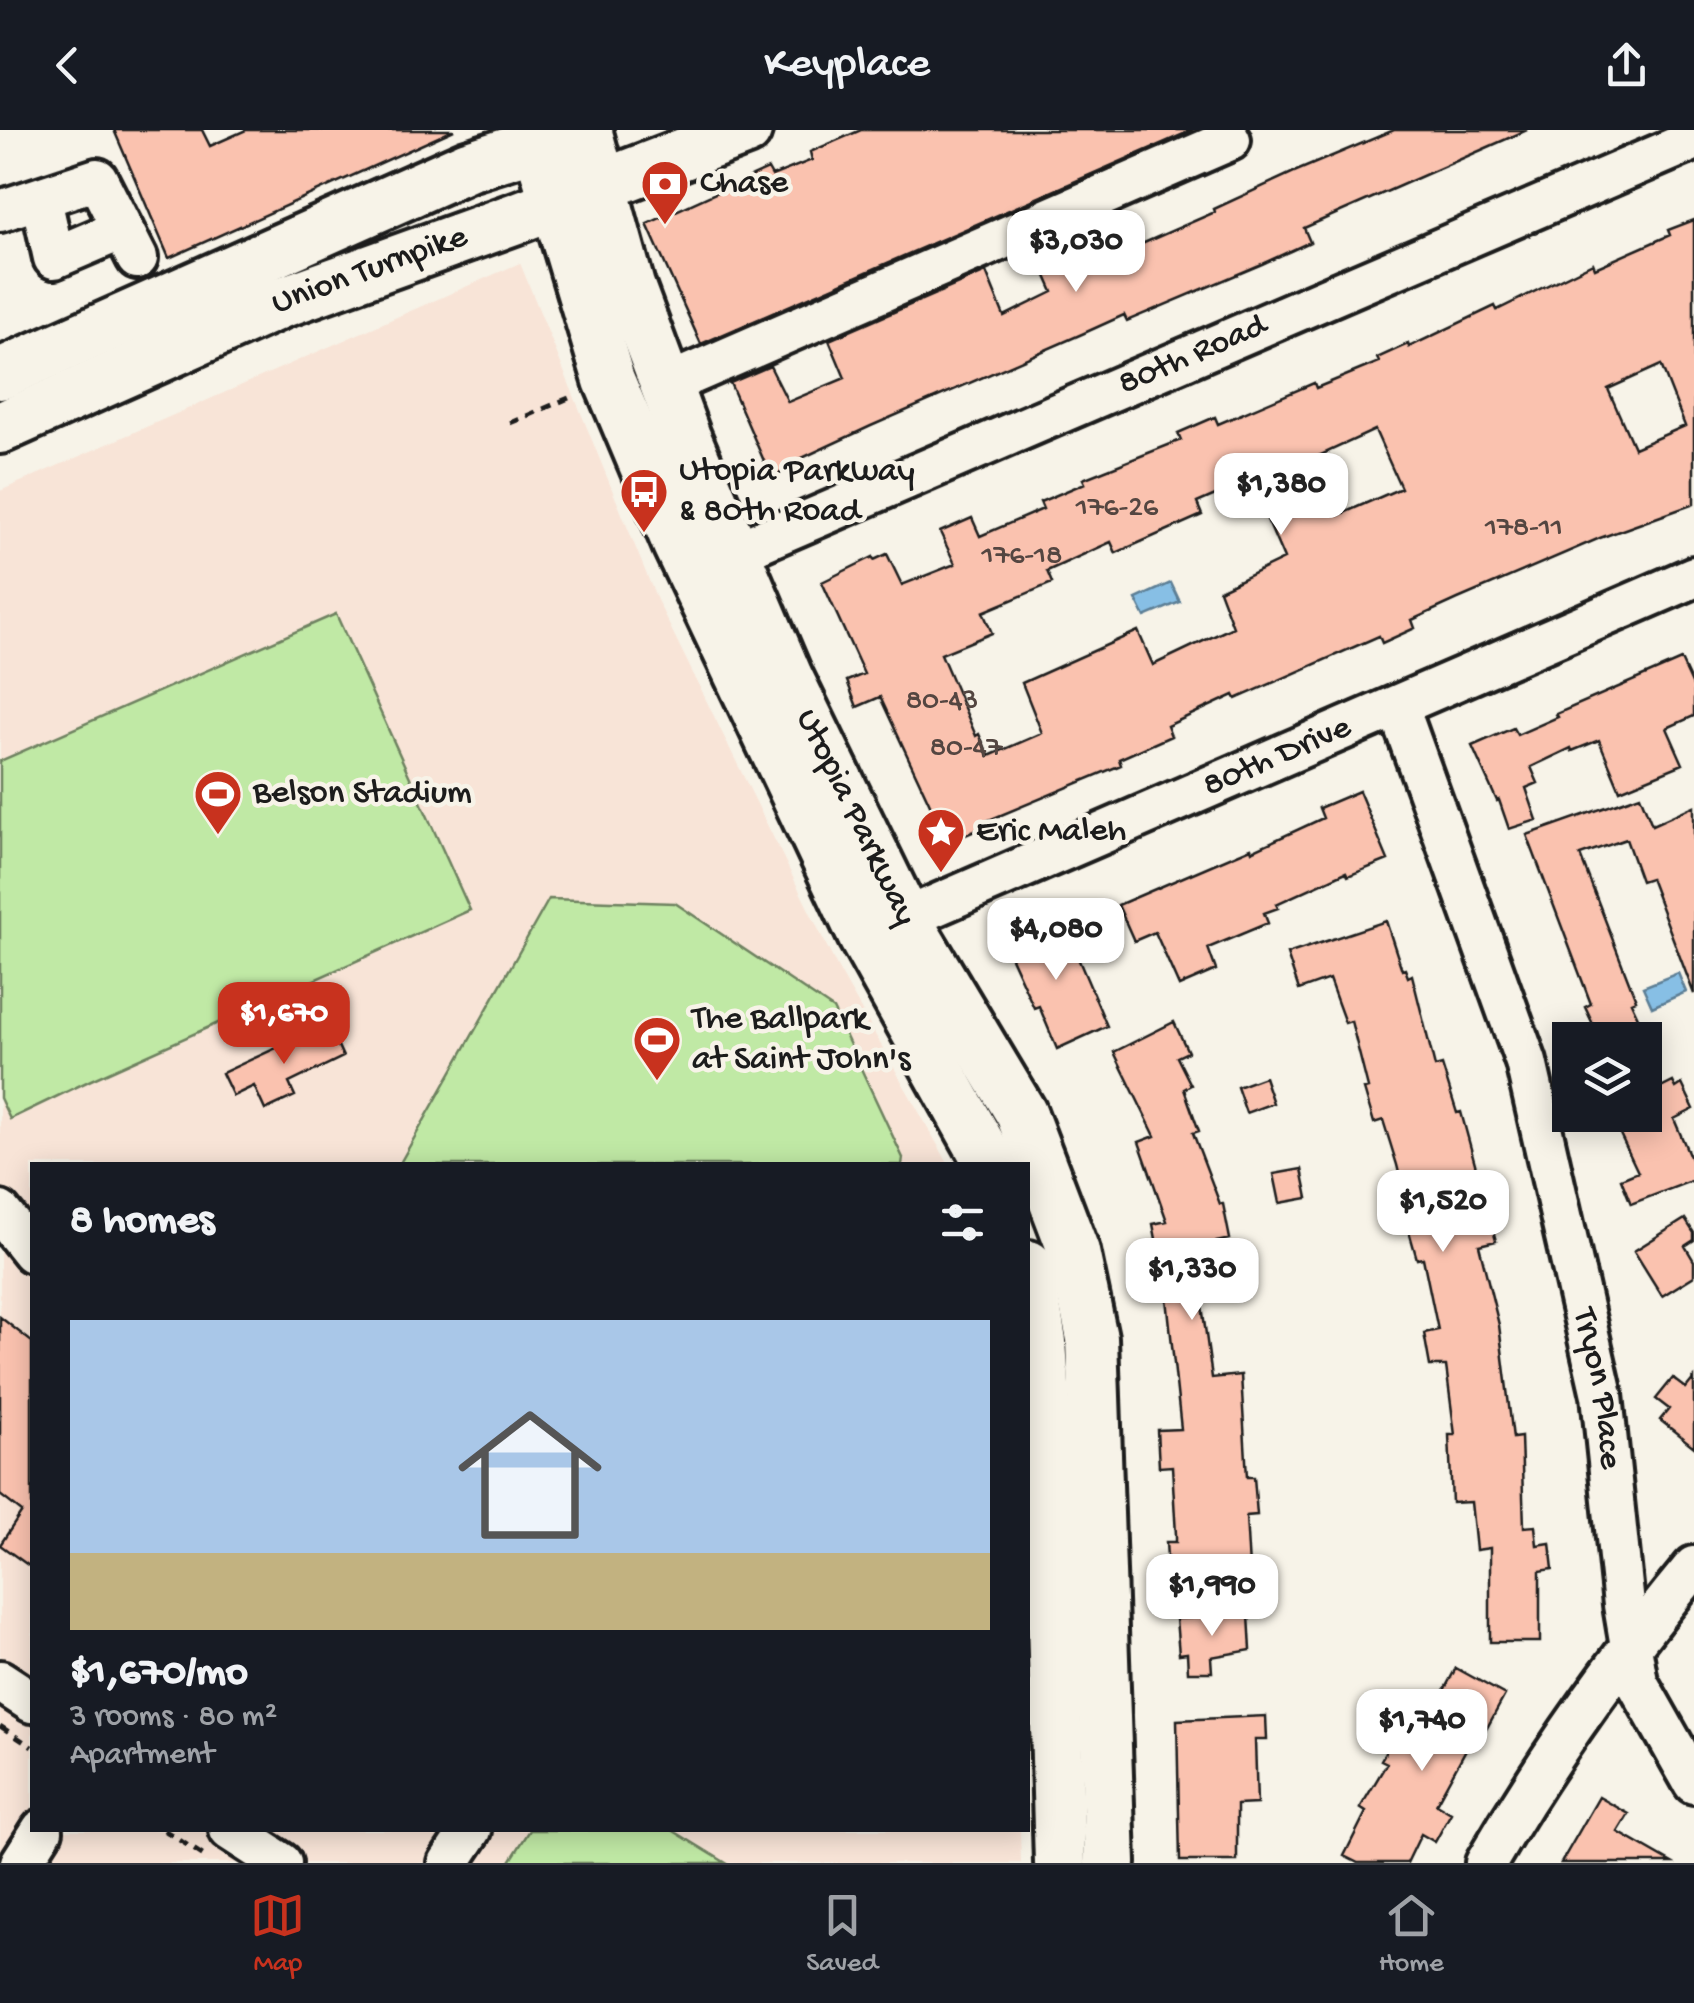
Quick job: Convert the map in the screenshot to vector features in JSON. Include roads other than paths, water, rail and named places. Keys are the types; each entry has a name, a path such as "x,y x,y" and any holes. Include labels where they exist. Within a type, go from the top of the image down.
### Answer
{"main road":[{"name":"Union Turnpike","path":"0,374 536,137 586,130"},
{"name":"Utopia Parkway","path":"586,130 629,286 666,385 787,676 885,928 990,1162"},
{"name":"Union Turnpike","path":"0,428 280,303 746,130"},
{"name":"Utopia Parkway","path":"536,137 609,380 692,578 885,928 1020,1113 1074,1252 1092,1338 1110,1863"},
{"path":"1030,1278 1041,1342 1048,1446 1037,1486 1060,1863"}],"street":[{"path":"666,385 1230,140"},
{"name":"80th Road","path":"692,578 736,552 1694,140"},
{"path":"0,211 97,180 129,243 54,258 41,200"},
{"name":"80th Drive","path":"885,928 1694,577"},
{"name":"Tryon Place","path":"1398,707 1526,1062 1602,1395 1629,1645 1643,1695 1694,1783"},
{"path":"0,1212 30,1250"},
{"path":"1037,1486 1098,1485"},
{"path":"1486,1863 1521,1802 1629,1645 1694,1566"},
{"path":"0,1682 30,1701"},
{"path":"21,1863 41,1832"},
{"path":"233,1832 281,1863"},
{"path":"450,1863 470,1832"}],"water":[{"path":"1171,583 1180,602 1145,617 1136,599"},
{"path":"1678,973 1686,992 1652,1007 1643,987"}],"place":[{"name":"Chase","path":"665,226"},
{"name":"Utopia Parkway & 80th Road","path":"644,534"},
{"name":"Belson Stadium","path":"218,836"},
{"name":"Eric Maleh","path":"941,874"},
{"name":"The Ballpark at Saint John's","path":"657,1082"}]}
